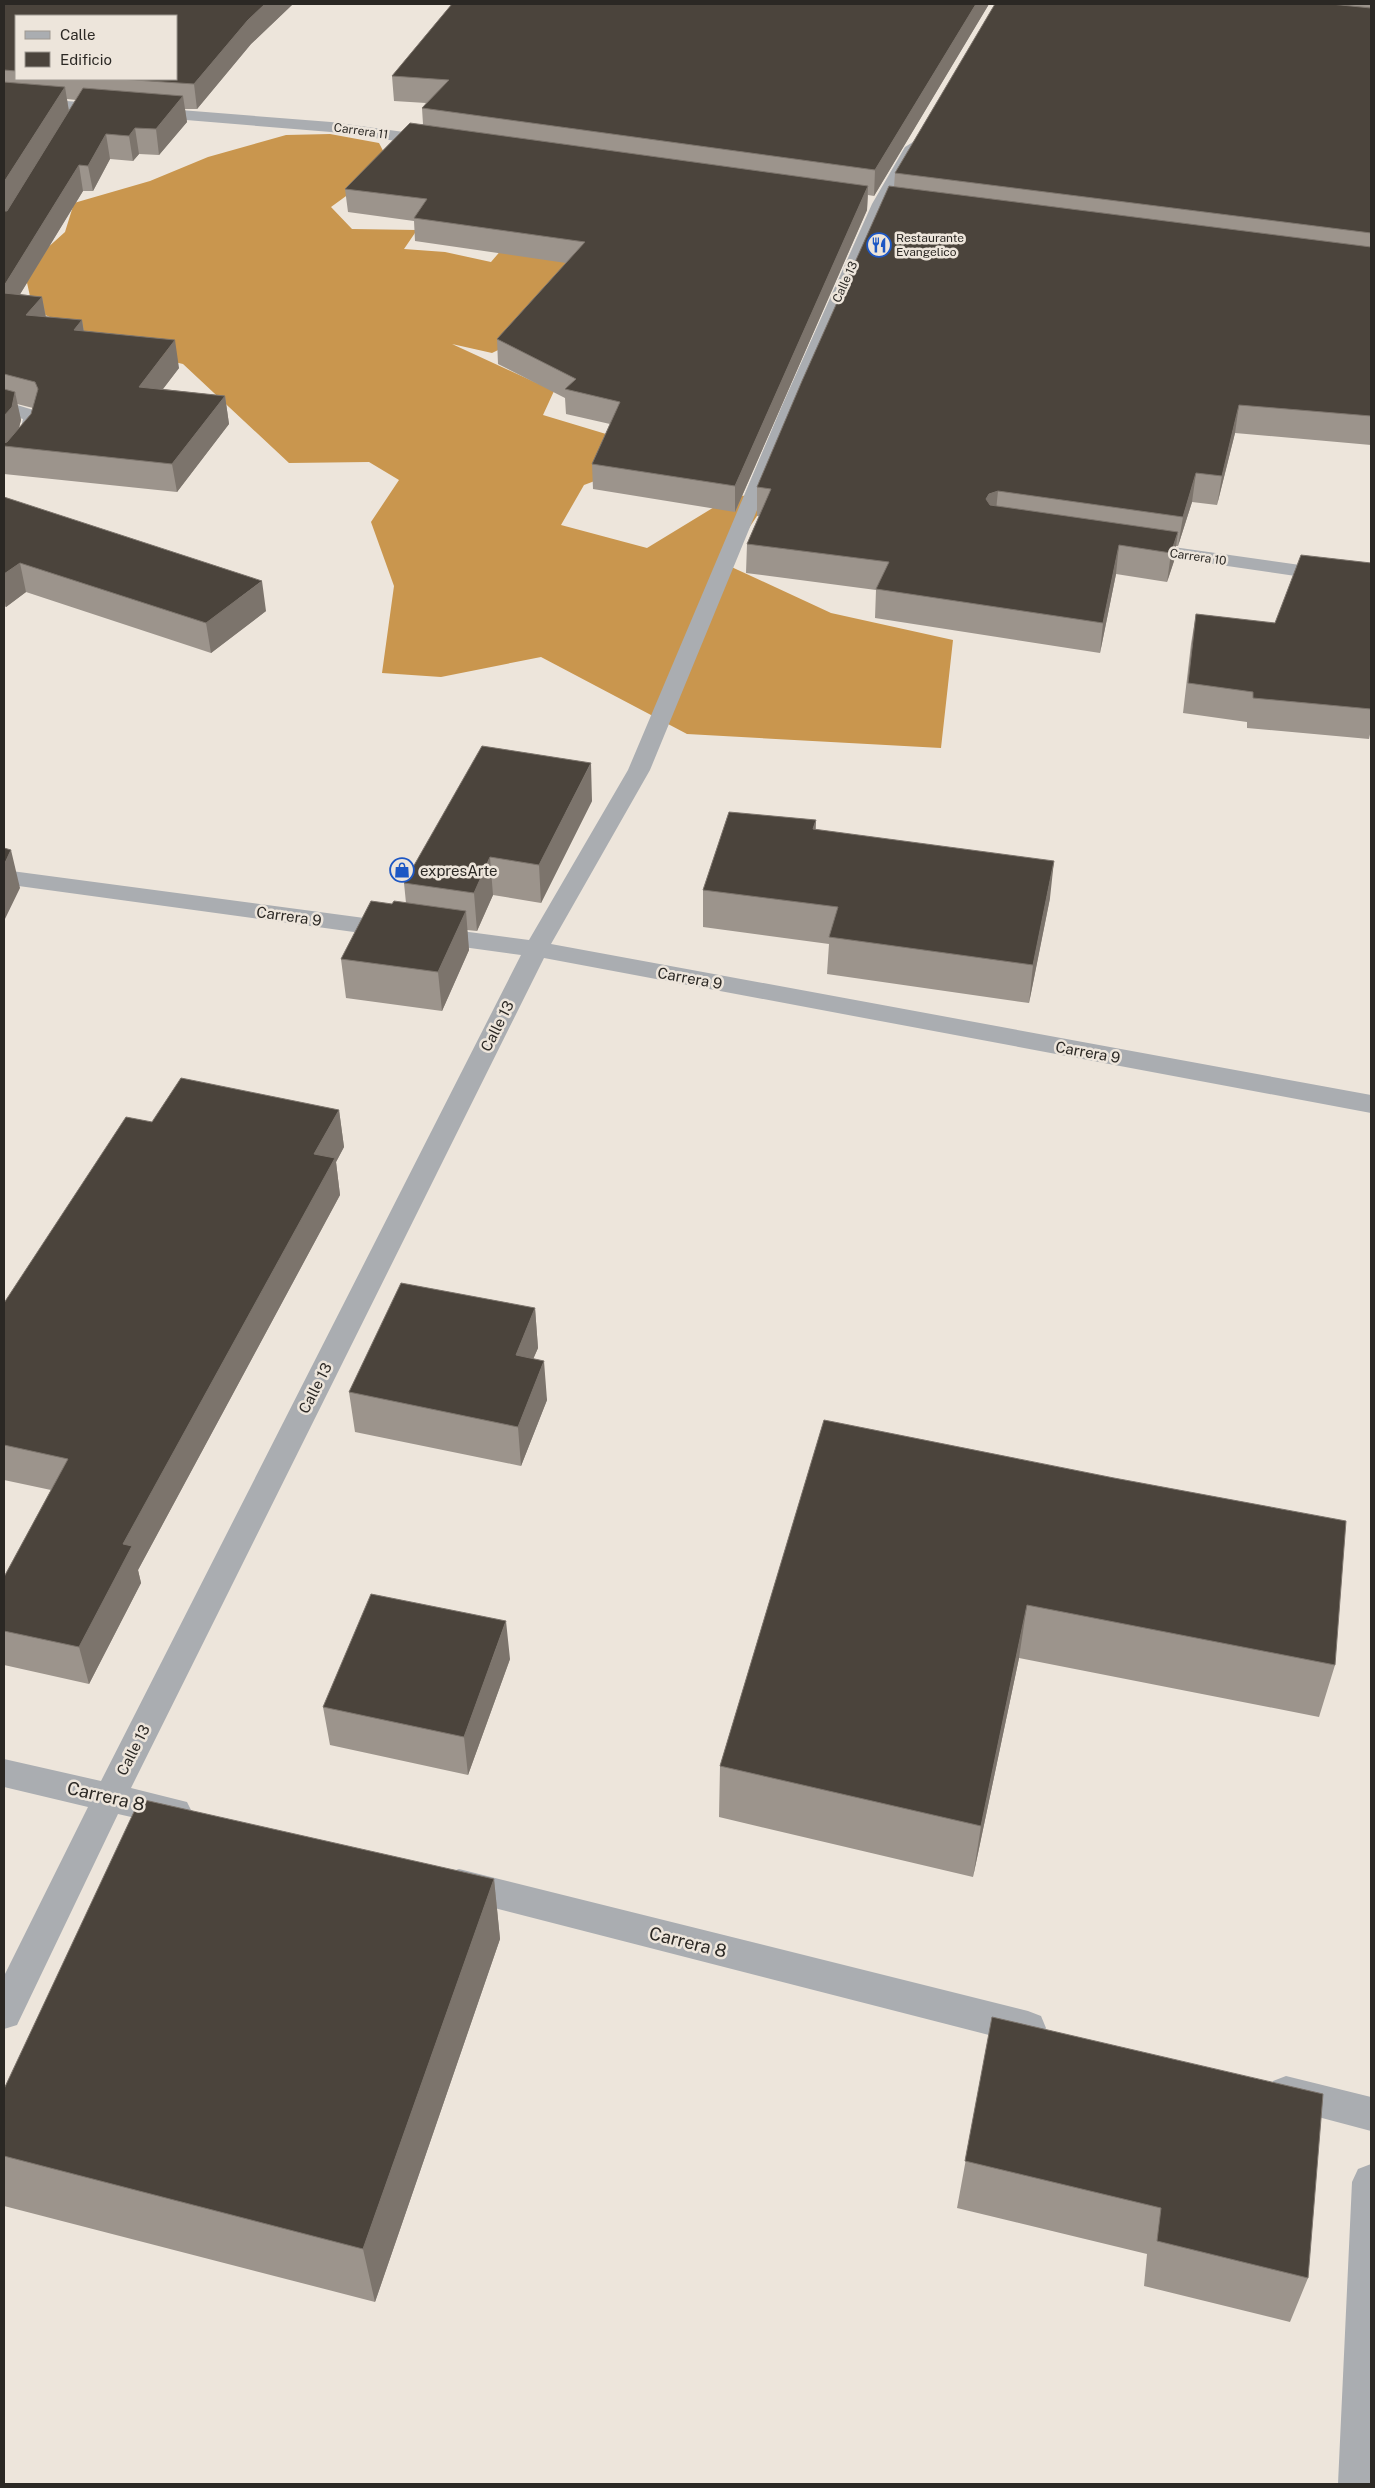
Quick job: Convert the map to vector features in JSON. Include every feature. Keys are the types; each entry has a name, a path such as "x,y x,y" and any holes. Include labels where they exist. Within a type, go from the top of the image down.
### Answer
{"street":[{"name":"Carrera 11","path":"4,100 331,127 446,143"},
{"path":"72,122 82,106"},
{"name":"Calle 13","path":"4,2013 110,1796 536,949 639,770 790,408 880,204 919,137"},
{"path":"861,201 900,206"},
{"path":"4,407 33,416 28,437 4,465"},
{"name":"Carrera 10","path":"1124,546 1371,581"},
{"name":"Carrera 9","path":"4,877 536,949 1371,1104"},
{"name":"Carrera 8","path":"4,1773 110,1796 206,1820"},
{"name":"Carrera 8","path":"428,1876 1054,2034"},
{"path":"1256,2085 1371,2114"},
{"path":"1358,2484 1371,2182"}],"shaded area":[{"path":"330,134 379,143 390,164 331,207 352,229 417,230 404,249 445,252 491,262 515,234 587,240 529,335 492,353 452,344 554,391 543,415 669,453 584,485 561,525 647,548 734,495 769,498 725,564 831,613 953,640 941,748 687,734 541,657 441,677 382,673 394,586 371,522 399,480 369,462 289,463 183,364 137,353 33,310 24,269 65,232 74,203 150,181 208,157 286,135"}],"building":[{"path":"4,4 265,4 248,20 194,84 135,80 178,80 178,15 15,15 15,71 4,70"},
{"path":"452,4 976,4 875,170 422,108 449,80 392,76"},
{"path":"995,4 1331,4 1371,8 1371,233 895,173"},
{"path":"4,82 65,87 4,182"},
{"path":"83,88 183,96 156,129 135,128 129,136 106,134 88,166 79,165 4,286 4,211 7,211"},
{"path":"410,123 868,186 735,486 592,464 620,402 565,389 576,379 497,339 585,242 414,218 427,199 345,189"},
{"path":"889,186 1371,247 1371,416 1239,405 1222,476 1196,473 1183,517 998,491 989,494 986,499 990,505 1178,532 1171,553 1119,545 1103,623 876,589 889,562 747,544 771,489 757,487"},
{"path":"4,293 42,297 26,315 82,320 74,330 175,340 139,387 225,396 172,464 4,446 4,443 7,442 31,414 38,389 35,382 4,374"},
{"path":"4,389 15,392 12,407 4,416"},
{"path":"4,497 262,581 206,623 20,563 4,574"},
{"path":"1301,555 1371,563 1371,709 1253,698 1253,692 1188,683 1196,614 1275,623"},
{"path":"482,746 591,763 539,865 490,857 474,893 404,883"},
{"path":"729,812 816,820 813,829 1054,861 1033,965 829,937 838,907 703,890"},
{"path":"4,848 11,850 4,865"},
{"path":"371,901 392,904 394,901 466,911 438,972 341,959"},
{"path":"181,1078 339,1110 314,1154 335,1158 123,1544 132,1546 79,1647 4,1631 4,1577 68,1459 4,1445 4,1303 126,1117 152,1122"},
{"path":"401,1283 535,1308 516,1355 544,1361 518,1427 349,1392"},
{"path":"824,1420 1114,1478 1346,1521 1335,1665 1027,1605 981,1826 720,1766"},
{"path":"371,1594 506,1621 464,1737 323,1707"},
{"path":"140,1799 494,1879 363,2249 4,2156 4,2089"},
{"path":"992,2017 1323,2094 1308,2278 1157,2241 1161,2208 965,2161"}],"place":[{"name":"Restaurante Evangelico","path":"879,245"},
{"name":"expresArte","path":"402,870"}]}
